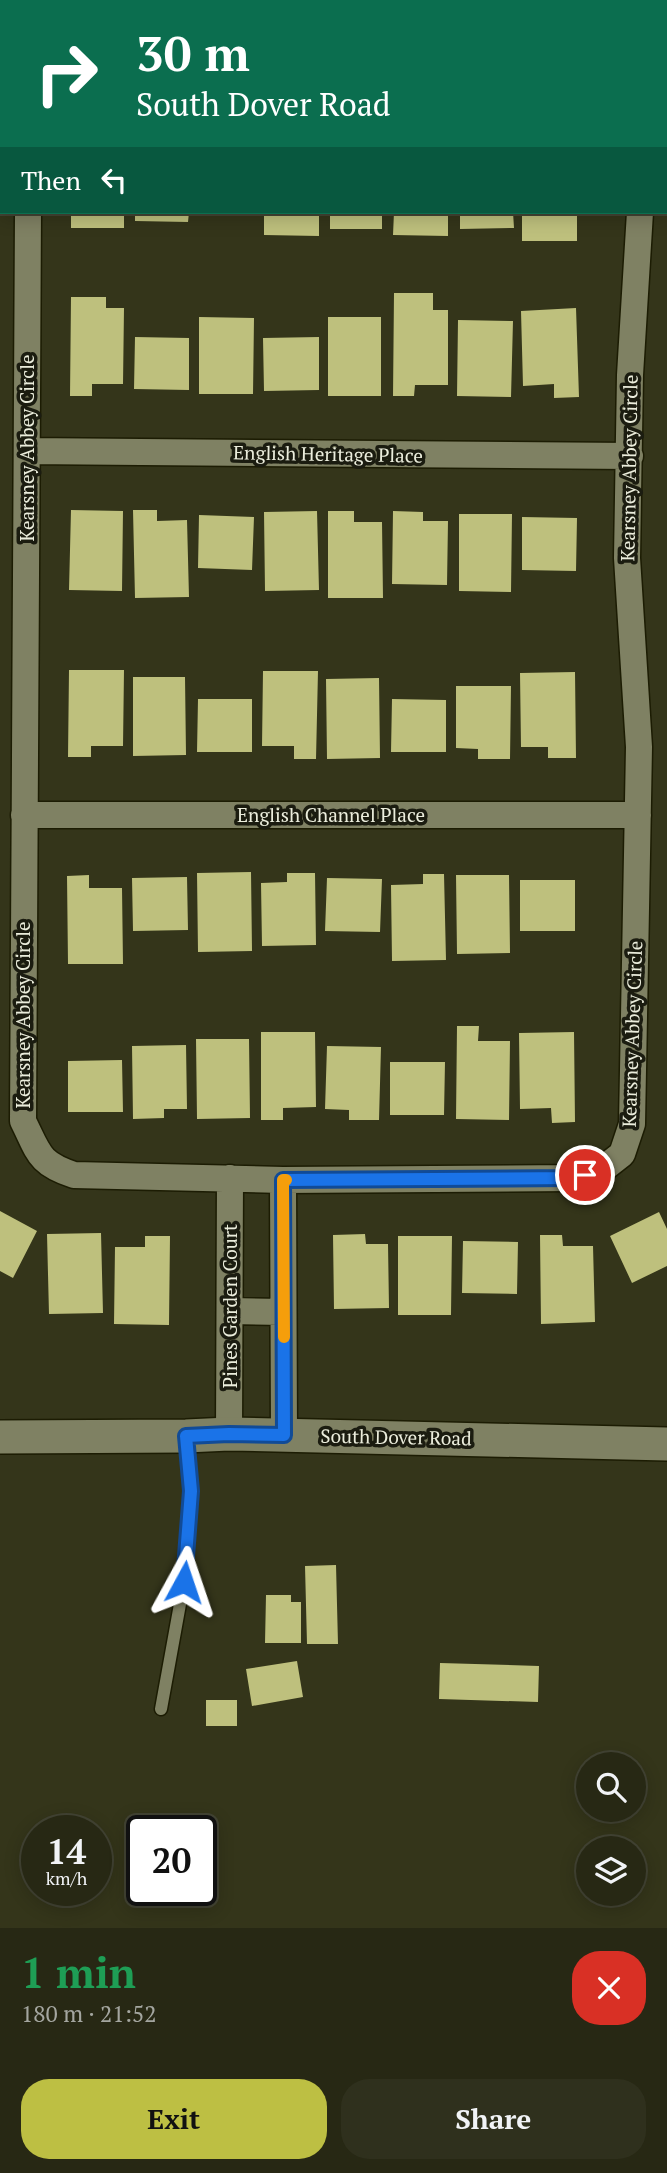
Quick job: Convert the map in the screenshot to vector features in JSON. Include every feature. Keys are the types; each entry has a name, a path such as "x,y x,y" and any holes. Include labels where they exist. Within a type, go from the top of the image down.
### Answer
{"street":[{"name":"Kearsney Abbey Circle","path":"28,214 23,1121 38,1151 50,1167 74,1175 283,1180 571,1178 599,1172 622,1154 632,1124 638,815 639,747 627,558 630,375 640,214"},
{"name":"English Heritage Place","path":"27,451 630,456"},
{"name":"English Channel Place","path":"24,815 638,815"},
{"name":"Pines Garden Court","path":"229,1434 230,1178"},
{"path":"283,1180 284,1435"},
{"path":"230,1311 283,1311"},
{"name":"South Dover Road","path":"0,1437 229,1434 667,1444"}],"lane":[{"path":"161,1709 184,1582 191,1491 186,1436"}],"building":[{"path":"71,214 124,214 124,228 71,228"},
{"path":"135,214 189,214 188,222 135,221"},
{"path":"264,214 319,214 319,236 264,235"},
{"path":"330,214 382,214 382,229 330,229"},
{"path":"394,214 448,214 448,236 393,235"},
{"path":"460,214 513,214 514,228 460,229"},
{"path":"522,214 577,214 577,241 522,241"},
{"path":"394,293 433,293 433,310 448,310 448,385 415,385 414,396 393,396"},
{"path":"71,297 106,297 106,308 124,308 123,384 92,384 92,396 70,396"},
{"path":"576,308 579,397 554,398 554,384 523,386 521,311"},
{"path":"199,317 254,318 253,394 199,394"},
{"path":"328,317 381,317 381,396 328,396"},
{"path":"458,320 513,321 511,397 457,396"},
{"path":"135,337 189,338 189,390 134,389"},
{"path":"319,337 319,390 264,391 263,338"},
{"path":"71,510 123,511 122,591 69,590"},
{"path":"133,510 157,510 157,521 187,520 189,597 135,598"},
{"path":"317,511 319,590 265,591 264,512"},
{"path":"328,511 354,511 354,522 382,522 383,598 328,598"},
{"path":"393,511 423,512 423,521 448,521 447,585 392,584"},
{"path":"459,514 512,514 511,592 459,591"},
{"path":"199,515 254,517 252,570 198,568"},
{"path":"522,517 577,518 576,571 522,570"},
{"path":"69,670 124,670 123,746 91,746 91,757 68,757"},
{"path":"263,671 318,671 316,759 294,759 294,746 262,746"},
{"path":"575,672 576,758 548,758 548,747 521,747 520,673"},
{"path":"133,677 185,677 186,755 133,756"},
{"path":"379,678 380,758 327,759 326,679"},
{"path":"456,686 511,686 510,759 478,759 478,749 456,748"},
{"path":"198,699 252,699 252,752 197,752"},
{"path":"392,699 446,700 446,752 391,752"},
{"path":"251,872 252,951 198,952 197,873"},
{"path":"287,873 315,873 316,945 262,946 261,883 287,882"},
{"path":"423,874 444,874 446,960 392,961 391,885 423,884"},
{"path":"89,875 89,888 122,888 123,964 68,964 67,876"},
{"path":"456,875 509,875 510,953 457,954"},
{"path":"187,877 188,930 133,931 132,878"},
{"path":"327,878 382,879 380,932 325,931"},
{"path":"520,880 575,880 575,931 520,931"},
{"path":"457,1026 479,1026 478,1041 510,1041 509,1120 456,1119"},
{"path":"261,1032 315,1032 316,1107 283,1108 283,1120 261,1120"},
{"path":"574,1032 575,1122 552,1123 551,1108 520,1109 519,1033"},
{"path":"196,1039 249,1039 250,1118 197,1119"},
{"path":"186,1045 187,1109 164,1109 164,1118 133,1119 132,1046"},
{"path":"327,1046 381,1047 379,1120 349,1120 349,1110 325,1109"},
{"path":"122,1060 123,1112 68,1112 68,1061"},
{"path":"390,1062 445,1062 444,1115 390,1115"},
{"path":"0,1211 37,1231 13,1278 0,1271"},
{"path":"659,1212 667,1229 667,1266 632,1283 610,1236"},
{"path":"101,1233 103,1313 49,1314 47,1234"},
{"path":"365,1234 366,1244 388,1244 389,1308 334,1309 333,1235"},
{"path":"540,1235 562,1235 563,1246 593,1246 595,1322 541,1324"},
{"path":"145,1236 170,1236 169,1325 114,1324 115,1247 145,1247"},
{"path":"398,1236 452,1236 451,1315 398,1315"},
{"path":"463,1241 518,1242 517,1294 462,1293"},
{"path":"336,1565 338,1644 307,1644 305,1566"},
{"path":"266,1595 291,1595 291,1602 301,1602 301,1643 265,1643"},
{"path":"297,1661 303,1697 252,1706 246,1669"},
{"path":"440,1663 539,1666 538,1702 439,1699"},
{"path":"206,1700 237,1700 237,1726 206,1726"}],"slow traffic":[{"path":"284,1337 283,1180 286,1180"}],"route":[{"path":"184,1582 191,1491 186,1436 284,1435 283,1180 571,1178 585,1175"}]}
